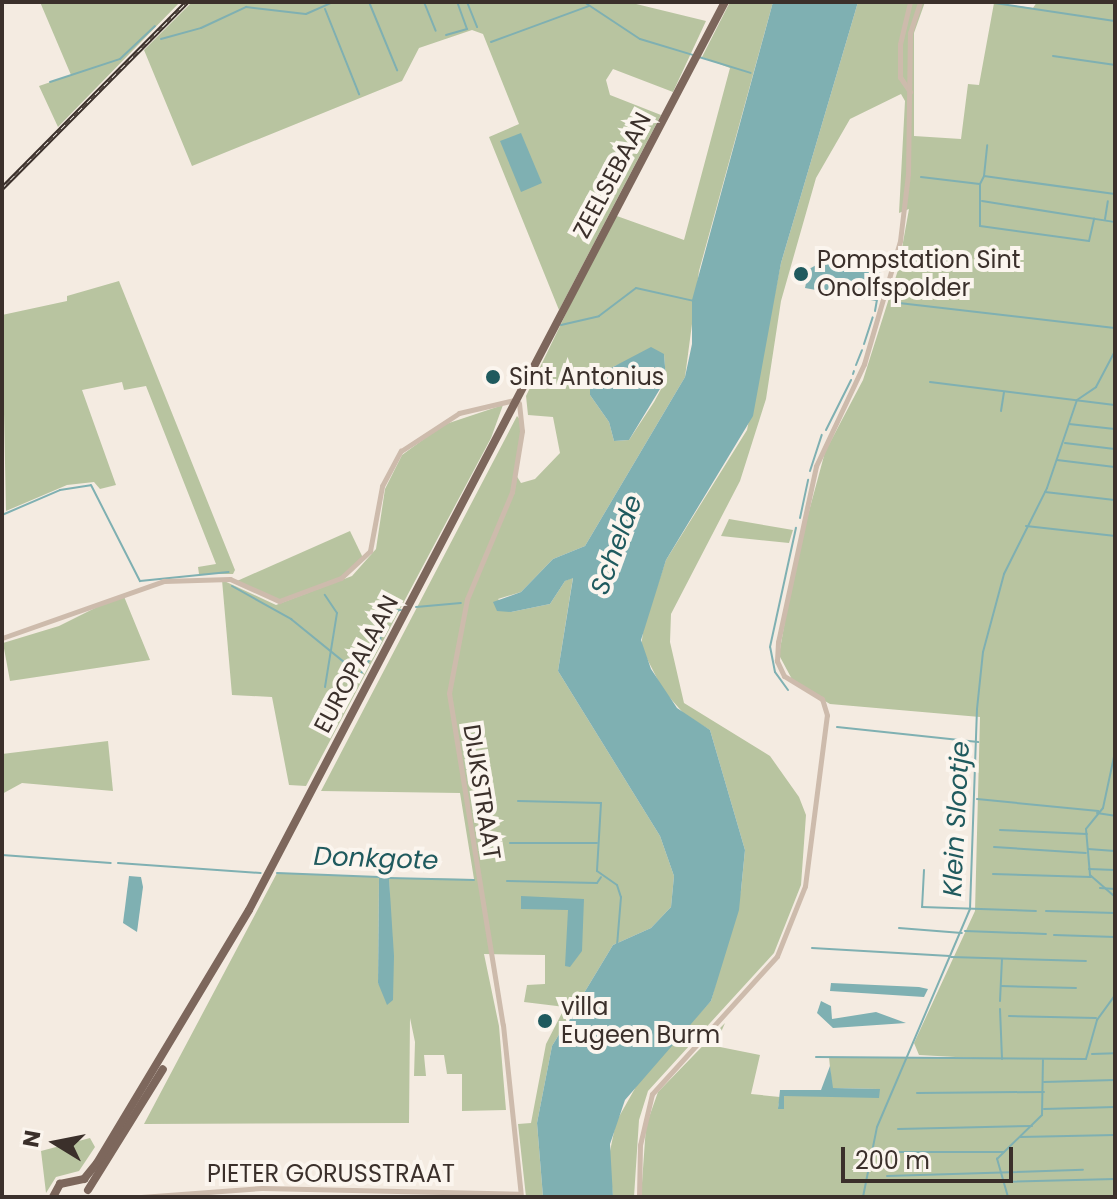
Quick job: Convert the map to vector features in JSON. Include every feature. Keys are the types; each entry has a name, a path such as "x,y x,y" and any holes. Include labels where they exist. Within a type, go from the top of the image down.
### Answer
{"main road":[{"name":"ZEELSEBAAN","path":"498,436 725,2"},
{"name":"EUROPALAAN","path":"78,1181 89,1194 133,1123 249,910 498,436"},
{"name":"EUROPALAAN","path":"53,1197 60,1184 78,1181 89,1175 147,1086 249,910"}],"street":[{"path":"910,2 900,44 900,77 910,92"},
{"path":"639,1197 642,1133 652,1094 777,956 805,886 827,715 822,699 784,676 777,661 778,642 816,466 848,403 892,278 907,191 910,27 920,2"},
{"path":"2,638 164,581 230,579 279,601 341,578 370,551 382,486 401,451 459,413 516,402"},
{"name":"DIJKSTRAAT","path":"516,402 522,431 516,475 464,608 449,693 506,1047 521,1196"},
{"name":"PIETER GORUSSTRAAT","path":"141,1197 262,1188 521,1196"}],"green space":[{"path":"40,2 180,2 58,127 39,86 71,75"},
{"path":"192,2 628,2 706,21 673,92 613,69 606,80 610,95 661,115 559,310 489,137 519,124 483,34 472,30 419,48 402,81 192,166 144,50"},
{"path":"730,2 773,2 699,271 685,377 585,546 553,559 521,592 498,599 511,612 550,604 565,581 573,577 558,671 660,836 674,876 671,907 651,928 613,945 552,1046 537,1123 543,1197 526,1197 518,1124 531,1123 546,1044 565,1007 524,1002 527,985 545,984 545,955 484,954 499,1026 506,1110 462,1111 462,1074 447,1074 444,1055 424,1055 426,1076 414,1076 415,1042 410,1018 409,1123 144,1124 277,873 379,877 378,983 393,999 389,878 474,879 460,793 321,791 517,416 522,422 516,475 521,483 535,479 560,453 553,417 528,415 526,396 614,215 684,240 730,68 702,57","holes":["664,354 666,380 629,440 614,441 609,422 590,395 594,375 636,357"]},
{"path":"858,2 925,2 914,33 914,136 961,139 968,84 979,85 994,3 1033,8 1037,2 1115,2 1115,1197 641,1197 646,1126 658,1092 725,1023 715,1046 760,1055 751,1094 780,1097 778,1108 784,1096 879,1089 832,1088 829,1057 974,1058 919,1055 914,1043 975,911 980,717 830,704 794,683 779,655 795,563 825,452 863,380 898,270 909,209 899,213 905,101 901,94 850,119 816,178 781,301 766,399 740,481 671,614 670,642 684,703 770,756 799,797 806,815 801,885 774,953 648,1091 639,1120 634,1197 613,1197 609,1156 616,1122 642,1076 711,1001 741,890 745,850 710,730 685,715 663,690 641,647 644,625 666,560 747,430 781,263"},
{"path":"119,281 235,570 233,574 199,574 198,567 216,564 146,386 124,390 122,382 82,390 116,485 100,489 94,482 67,485 6,511 2,315 67,301 67,296"},
{"path":"503,405 491,438 306,786 289,785 272,697 232,695 222,580 276,605 352,576 376,549 385,489 402,455 443,425"},
{"path":"729,519 793,530 789,543 721,536"},
{"path":"350,531 364,560 341,578 279,601 237,581"},
{"path":"123,594 150,660 10,681 3,643 59,626"},
{"path":"108,741 113,791 22,783 2,794 2,754"},
{"path":"90,1138 95,1147 79,1171 56,1177 46,1193 41,1151"}],"water":[{"name":"Schelde","path":"773,2 858,2 781,263 753,416 666,560 641,640 651,669 677,708 710,730 745,850 739,910 711,1001 625,1100 610,1144 613,1197 543,1197 537,1123 552,1046 613,945 651,928 671,907 674,876 660,836 558,671 573,578 565,581 550,604 511,612 497,611 493,602 521,592 553,559 585,546 685,377 692,344 692,300"},
{"path":"521,133 542,183 521,192 500,141"},
{"path":"820,263 882,273 876,301 805,288 809,269"},
{"path":"651,347 664,354 666,379 629,440 614,441 609,422 590,395 590,379"},
{"path":"129,876 141,877 143,887 137,932 123,923"},
{"path":"379,877 389,878 394,956 393,1000 387,1005 378,983"},
{"path":"521,896 584,899 582,951 570,967 565,966 568,910 521,909"},
{"path":"831,983 928,989 924,997 830,991"},
{"path":"821,1001 831,1006 832,1019 876,1012 906,1023 833,1028 817,1013"},
{"path":"830,1066 833,1088 880,1089 879,1098 784,1096 784,1109 778,1109 780,1090 821,1090"}],"waterway":[{"path":"161,39 201,28 246,7 306,14 333,2"},
{"path":"369,2 397,70"},
{"path":"424,2 436,31"},
{"path":"446,35 467,29 457,2"},
{"path":"467,2 477,27"},
{"path":"584,2 640,39 693,55"},
{"path":"988,2 1115,21"},
{"path":"491,42 589,6"},
{"path":"325,9 359,94"},
{"path":"50,82 120,59 155,26"},
{"path":"1053,56 1115,65"},
{"path":"699,57 751,73"},
{"path":"984,176 987,145"},
{"path":"921,177 980,184 984,176 1115,194"},
{"path":"980,184 980,226 1089,241 1094,219"},
{"path":"982,201 1115,222"},
{"path":"1105,219 1108,201"},
{"path":"561,325 599,316 636,288 694,301"},
{"path":"875,311 878,294"},
{"path":"899,303 1115,328"},
{"path":"864,344 873,317"},
{"path":"856,365 862,350"},
{"name":"Klein Slootje","path":"863,1197 877,1127 970,909 977,709 983,652 1004,574 1047,488 1077,400 1096,387 1115,351"},
{"path":"826,430 851,380"},
{"path":"930,382 1115,405"},
{"path":"1001,411 1004,392"},
{"path":"1069,424 1115,429"},
{"path":"810,471 822,435"},
{"path":"1065,443 1115,449"},
{"path":"1057,460 1115,467"},
{"path":"800,518 808,480"},
{"path":"2,515 60,490 91,485 140,581 229,572"},
{"path":"1045,492 1115,500"},
{"name":"Klein Slootje","path":"1026,526 1115,536"},
{"path":"788,690 775,672 770,647 796,528"},
{"path":"232,586 291,619 360,675 380,643 383,612 401,610"},
{"path":"325,595 337,613 325,687"},
{"path":"416,607 461,603"},
{"path":"837,727 978,742"},
{"path":"1115,752 1103,808 1086,829 1090,875 1115,897"},
{"path":"977,799 1098,811"},
{"path":"518,801 601,803 597,871 617,885 621,897 617,946"},
{"path":"1097,813 1115,816"},
{"path":"1000,830 1087,834"},
{"path":"510,843 597,843"},
{"path":"994,847 1086,853"},
{"path":"1088,849 1115,851"},
{"name":"Donkgote","path":"2,855 111,863"},
{"name":"Donkgote","path":"118,863 261,873"},
{"path":"1089,869 1115,870"},
{"path":"924,870 922,907 1036,911"},
{"name":"Donkgote","path":"277,873 379,877"},
{"path":"993,874 1091,877"},
{"name":"Donkgote","path":"507,881 597,883 601,877"},
{"name":"Donkgote","path":"389,878 474,880"},
{"path":"1100,888 1115,889"},
{"path":"1046,911 1115,913"},
{"path":"899,928 962,933"},
{"path":"965,931 1046,934"},
{"path":"1054,935 1115,937"},
{"path":"812,948 950,956"},
{"path":"951,957 1086,961"},
{"path":"1000,1001 1002,959"},
{"path":"1001,986 1076,988"},
{"path":"816,1057 1086,1059 1097,1020 1115,995"},
{"path":"1000,1009 1002,1059"},
{"path":"1009,1016 1096,1018"},
{"path":"1092,1054 1115,1053"},
{"path":"1008,1197 997,1159 1042,1115 1043,1060"},
{"path":"1044,1082 1115,1080"},
{"path":"917,1093 1044,1092"},
{"path":"1044,1109 1115,1107"},
{"path":"898,1129 1032,1126"},
{"path":"1020,1137 1115,1135"},
{"path":"893,1152 1004,1152"},
{"path":"887,1176 1083,1170"},
{"path":"1001,1182 1115,1179"}],"railway":[{"path":"2,188 187,2"}],"place":[{"name":"Pompstation Sint Onolfspolder","path":"801,274"},
{"name":"Sint Antonius","path":"493,377"},
{"name":"villa Eugeen Burm","path":"545,1021"}]}
